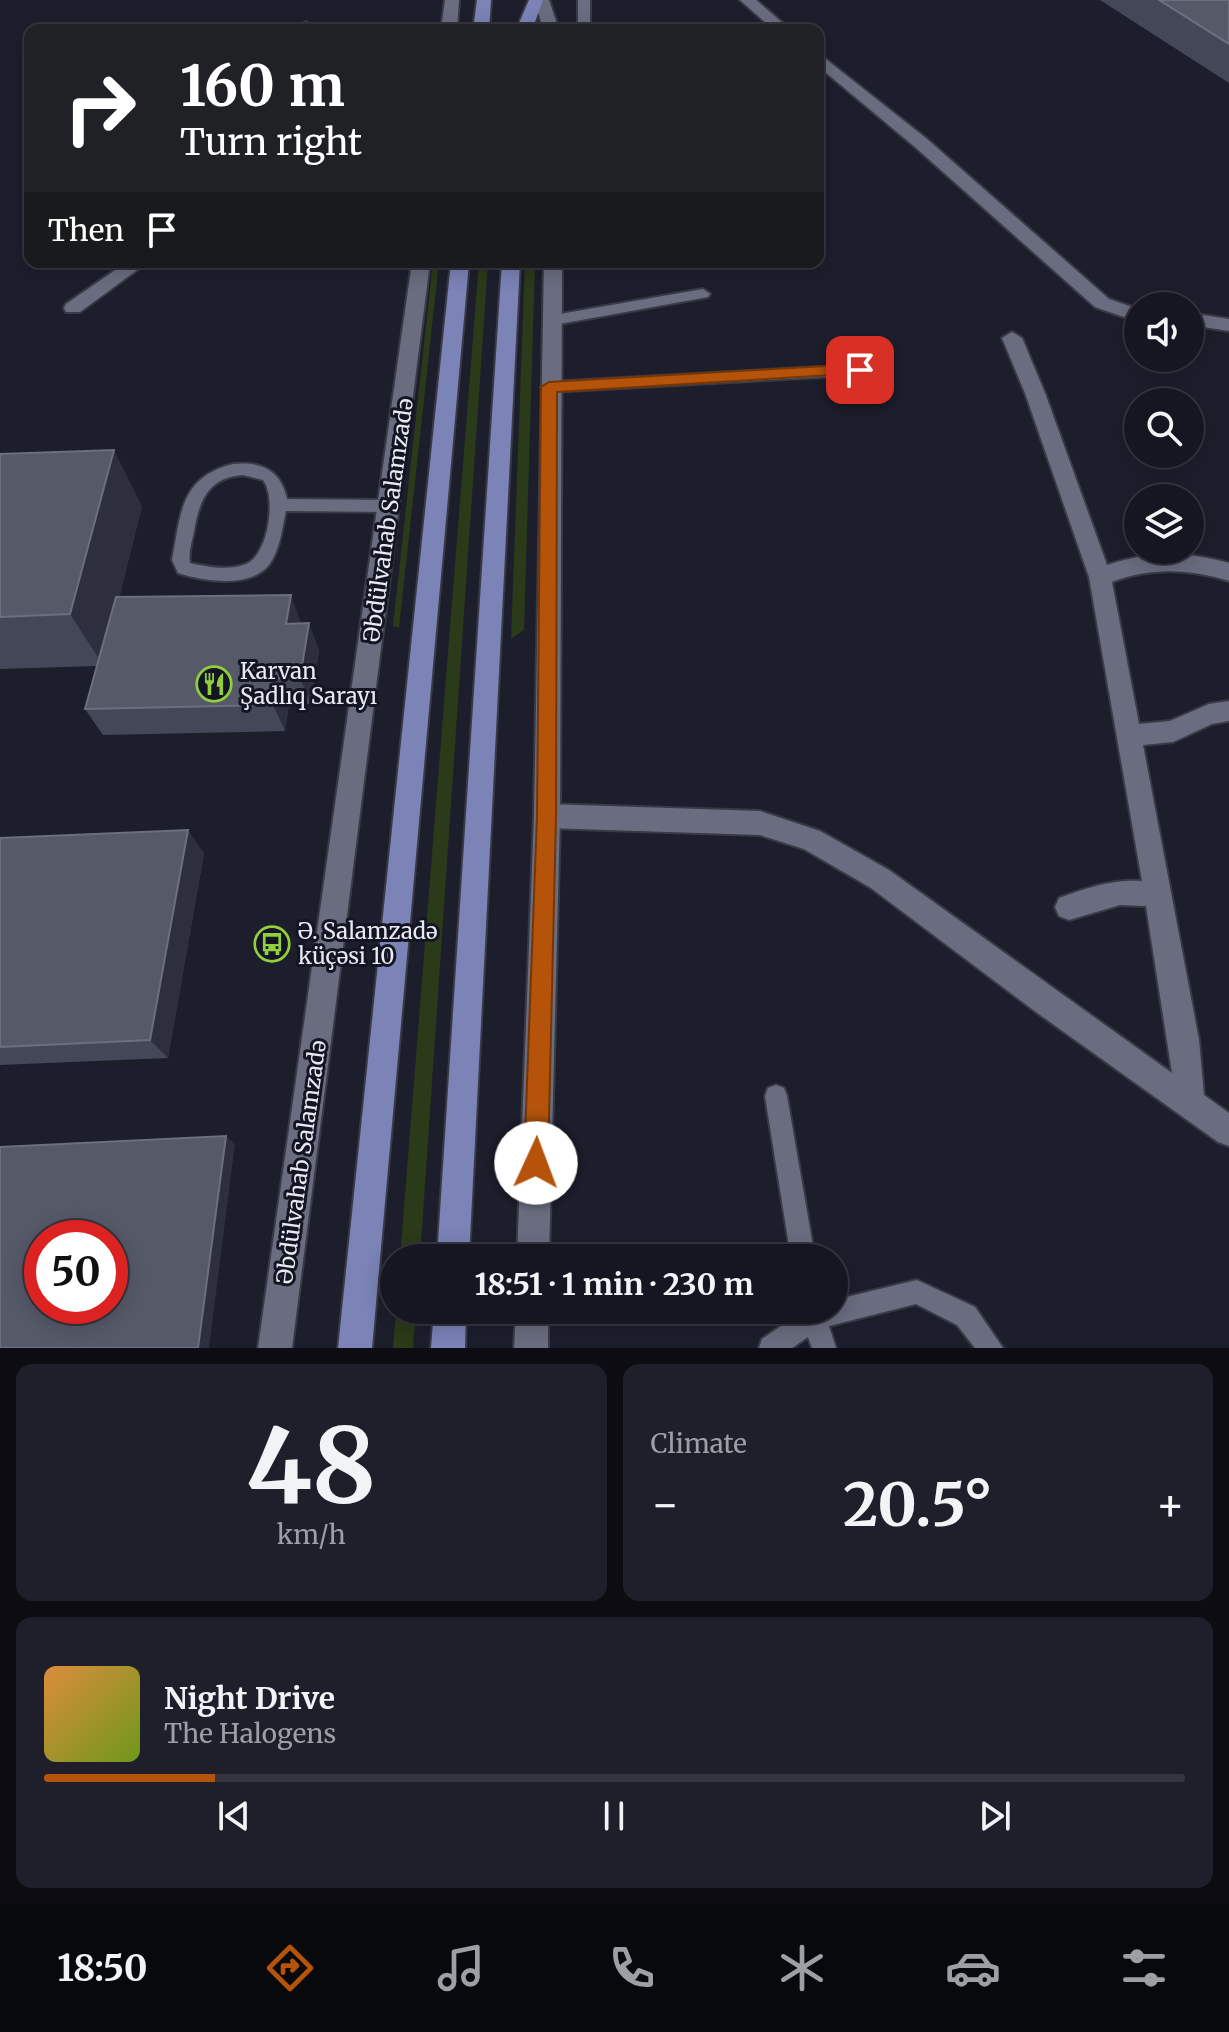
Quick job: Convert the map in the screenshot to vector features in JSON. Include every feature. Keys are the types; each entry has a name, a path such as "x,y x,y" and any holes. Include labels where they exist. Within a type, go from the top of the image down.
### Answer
{"main road":[{"path":"482,24 484,0"},
{"path":"527,24 539,0"},
{"name":"Əbdülvahab Salamzadə","path":"355,1348 459,268"},
{"path":"454,1244 511,268"},
{"path":"448,1348 449,1324"}],"street":[{"path":"450,24 452,0"},
{"path":"539,0 549,24"},
{"path":"747,0 776,24"},
{"path":"824,63 921,143 1102,303 1124,311"},
{"path":"73,308 130,268"},
{"name":"Əbdülvahab Salamzadə","path":"275,1348 420,268"},
{"path":"533,1244 547,816 549,387 554,320 553,268"},
{"path":"1204,321 1229,325"},
{"path":"1012,338 1035,393 1100,577 1184,1040 1190,1103"},
{"path":"1100,577 1138,564 1181,560 1196,561 1229,572"},
{"path":"1131,736 1173,731 1209,714 1229,711"},
{"path":"547,816 760,823 811,839 880,879 1046,1002 1229,1131"},
{"path":"1069,907 1120,892 1156,894"},
{"path":"531,1348 532,1324"}],"lane":[{"path":"584,0 584,24"},
{"path":"554,320 703,294"},
{"path":"549,387 860,370"},
{"path":"253,468 267,473 274,482 280,505 263,560 253,568 241,572 197,572 184,568 180,560 196,494 203,482 219,474 253,468"},
{"path":"280,505 390,506"},
{"path":"776,1096 801,1244"},
{"path":"848,1306 917,1292 966,1316 991,1348"},
{"path":"771,1348 800,1324"},
{"path":"816,1324 824,1348"}],"green space":[{"path":"432,268 438,268 399,628 393,626"},
{"path":"479,268 488,268 421,1244 401,1244"},
{"path":"525,268 535,268 524,630 511,639"},
{"path":"395,1324 415,1324 413,1348 393,1348"}],"building":[{"path":"1159,0 1229,0 1229,44"},
{"path":"114,450 70,614 0,617 0,454"},
{"path":"291,595 286,624 309,623 300,678 277,678 273,705 85,709 116,597"},
{"path":"188,830 150,1040 0,1047 0,838"},
{"path":"226,1136 198,1348 0,1348 0,1147"}],"place":[{"name":"Karvan Şadlıq Sarayı","path":"214,684"},
{"name":"Ə. Salamzadə küçəsi 10","path":"272,944"}],"route":[{"path":"536,1163 547,816 549,387 860,370"}]}
